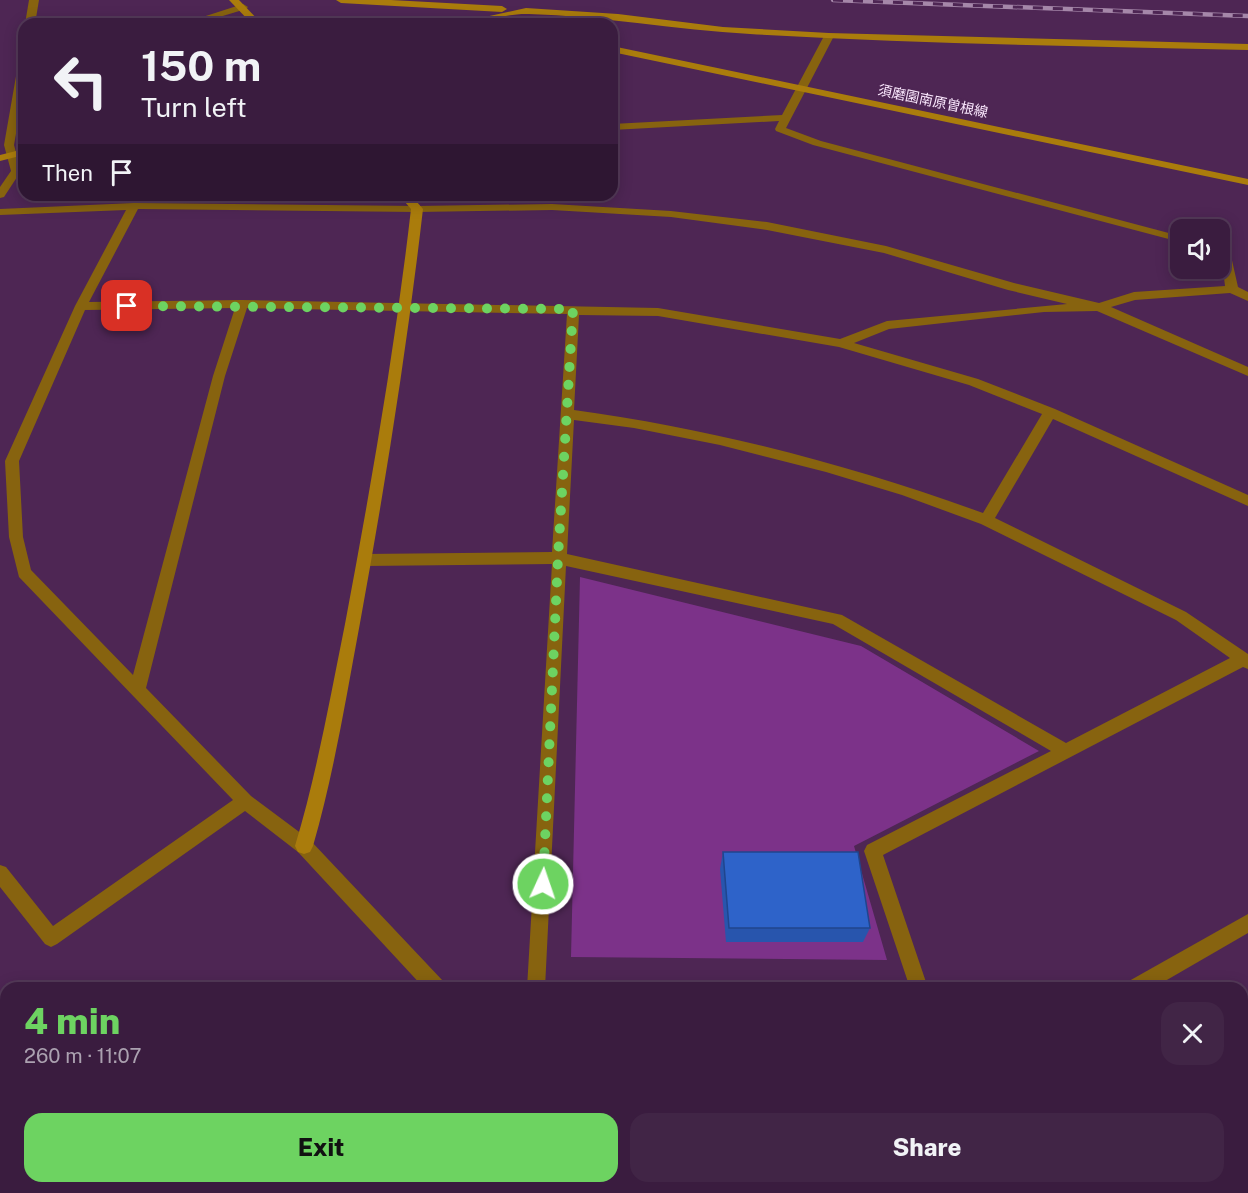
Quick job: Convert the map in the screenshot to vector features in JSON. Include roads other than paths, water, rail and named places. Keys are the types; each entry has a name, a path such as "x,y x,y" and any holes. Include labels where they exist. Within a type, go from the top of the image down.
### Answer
{"street":[{"path":"31,18 34,0"},
{"path":"234,0 252,18"},
{"path":"341,0 618,17 723,30 829,36 1248,47"},
{"path":"206,18 243,7"},
{"path":"489,18 526,11"},
{"path":"522,18 526,11"},
{"path":"829,36 802,89 783,118 780,129 817,143 1170,236"},
{"name":"須磨園南原曽根線","path":"618,50 1248,182"},
{"path":"0,195 16,171 6,157 18,98"},
{"path":"618,127 783,118"},
{"path":"304,846 319,800 365,560 406,309 417,209 410,201"},
{"path":"0,212 134,206 417,209 568,201 767,226 886,250 1012,287 1099,307 1248,372"},
{"path":"134,206 81,306 6,462 16,537 24,573 245,801 304,846 430,982"},
{"path":"1230,278 1232,289"},
{"path":"841,342 887,325 1044,308 1099,307 1134,297 1232,289 1248,297"},
{"path":"81,306 242,304 406,309 573,309 658,312 841,342 879,356 972,382 1050,412 1248,501"},
{"path":"137,691 219,376 242,304"},
{"path":"536,982 573,309"},
{"path":"986,520 1050,412"},
{"path":"566,414 634,423 720,440 906,491 986,520 1181,616 1246,660 873,851 917,982"},
{"path":"365,560 558,558 837,619 1066,751"},
{"path":"0,873 51,938 245,801"},
{"path":"1146,982 1248,923"}],"railway":[{"path":"833,0 1248,16"}]}
